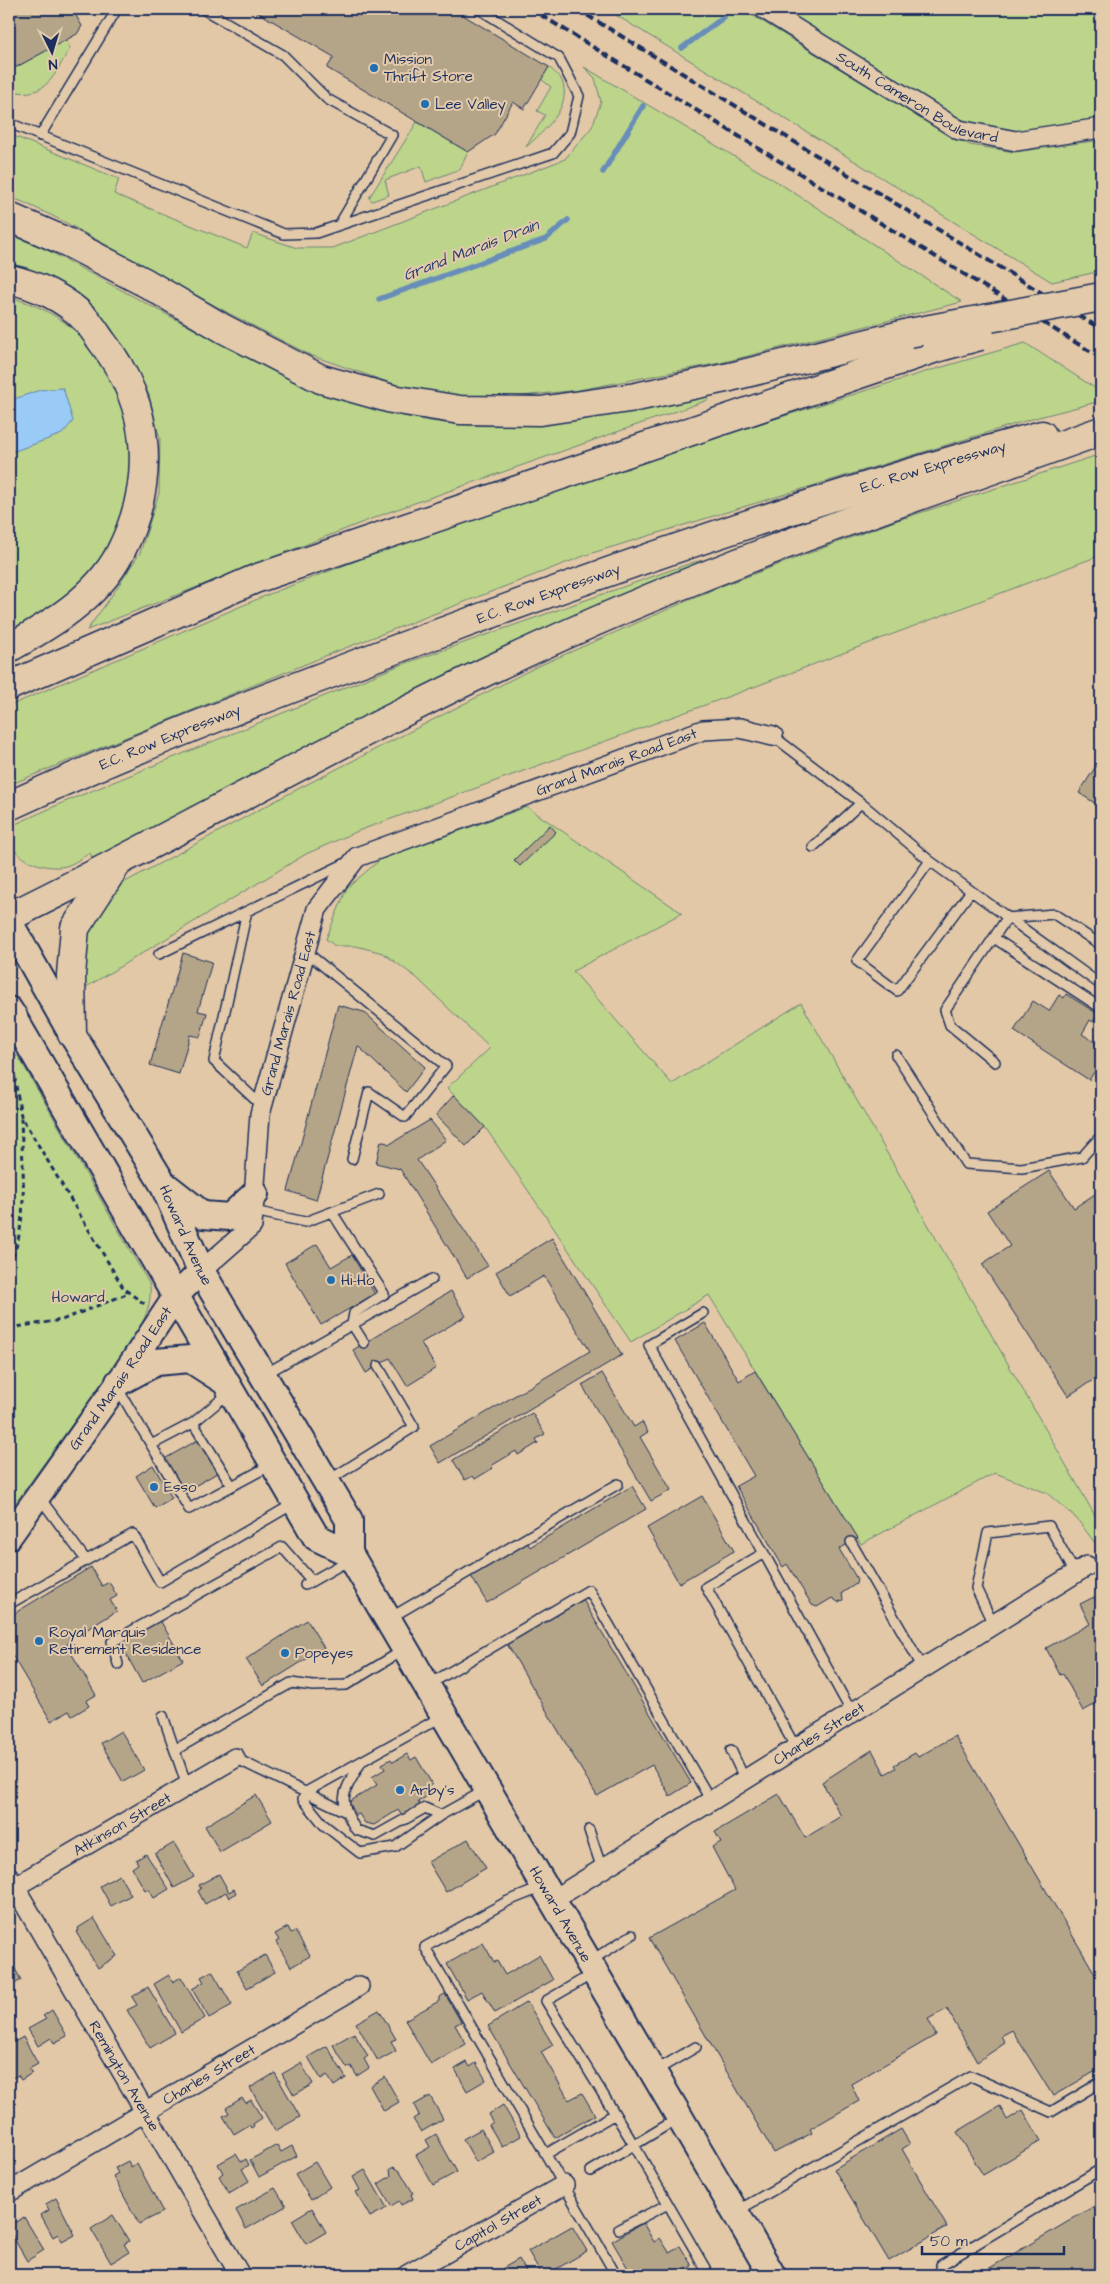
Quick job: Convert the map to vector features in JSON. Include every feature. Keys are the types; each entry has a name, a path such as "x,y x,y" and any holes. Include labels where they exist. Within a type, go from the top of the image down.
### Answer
{"highway":[{"path":"9,217 67,242 146,283 224,330 321,379 392,399 460,410 540,411 636,397 730,377 909,333 1101,296"},
{"path":"9,279 24,282 55,296 78,313 85,319 118,362 135,397 142,429 144,462 142,491 133,524 119,555 98,584 57,621 9,648"},
{"path":"9,686 255,578 936,348 1101,301"},
{"name":"E.C. Row Expressway","path":"9,806 269,696 600,573 952,459 1069,435 1101,421"},
{"path":"9,917 116,865 316,757 545,644 742,561 1069,435 1101,431"},
{"path":"72,1034 70,975 75,928 116,865"}],"main road":[{"name":"Howard Avenue","path":"9,922 72,1034 163,1184 201,1271 349,1520 350,1555 772,2275"},
{"path":"10,1014 316,1537 350,1555"},
{"path":"163,1184 203,1215 230,1217 255,1202"},
{"path":"118,1384 156,1362 190,1358 228,1386"}],"street":[{"name":"South Cameron Boulevard","path":"764,9 959,130 1016,142 1101,128"},
{"name":"Grand Marais Road East","path":"9,1537 118,1384 176,1296 252,1226 260,1114 305,951 317,909 357,857 703,730 740,728 773,736"},
{"name":"Charles Street","path":"547,1894 602,1869 1081,1570"},
{"name":"Atkinson Street","path":"11,1884 235,1758"},
{"name":"Remington Avenue","path":"11,1884 240,2275"},
{"name":"Charles Street","path":"9,2192 359,1986"},
{"name":"Capitol Street","path":"407,2275 564,2185"}],"lane":[{"path":"40,136 122,9"},
{"path":"203,9 283,55 326,99 392,135 339,225"},
{"path":"9,123 284,234 316,233 553,153 570,133 579,96 559,58 479,9"},
{"path":"773,736 861,803 930,861 1101,985"},
{"path":"813,847 861,803"},
{"path":"160,954 357,857"},
{"path":"930,861 857,961 897,991 971,891"},
{"path":"247,911 214,1061 262,1106"},
{"path":"1007,918 1054,914 1101,945"},
{"path":"995,1062 950,1025 945,1010 1007,918"},
{"path":"994,938 1101,1008"},
{"path":"305,951 446,1066 405,1117 369,1092 352,1159"},
{"path":"896,1055 966,1164 1022,1168 1082,1157 1101,1136"},
{"path":"255,1202 305,1222 380,1194"},
{"path":"332,1212 384,1294 354,1313 352,1324 364,1343"},
{"path":"263,1375 432,1279"},
{"path":"703,1313 649,1345 852,1712"},
{"path":"327,1481 414,1427 378,1366"},
{"path":"118,1384 189,1509 274,1464"},
{"path":"151,1445 193,1423 228,1386"},
{"path":"193,1423 232,1486"},
{"path":"388,1620 618,1484"},
{"path":"38,1495 86,1560"},
{"path":"9,1604 133,1534 160,1582 296,1502"},
{"path":"993,1624 976,1588 988,1533 1049,1526 1081,1570"},
{"path":"851,1542 924,1668"},
{"path":"118,1664 112,1642 282,1547 309,1583 350,1555"},
{"path":"764,1553 706,1587 796,1748"},
{"path":"426,1686 588,1590 710,1801"},
{"path":"175,1750 291,1684 313,1686 346,1685 405,1649"},
{"path":"163,1716 187,1786"},
{"path":"444,1716 306,1792 302,1799 324,1825 360,1853 395,1847 441,1816 486,1790"},
{"path":"731,1750 745,1780"},
{"path":"235,1758 344,1811 356,1830 375,1836 425,1808 441,1816"},
{"path":"344,1811 344,1793 361,1761"},
{"path":"589,1830 602,1869"},
{"path":"547,1894 508,1901 425,1947 616,2275"},
{"path":"632,1935 546,2001 634,2145 709,2275"},
{"path":"653,2072 696,2047"},
{"path":"735,2212 971,2076 1051,2112 1101,2082"},
{"path":"546,2154 615,2114"},
{"path":"591,2171 679,2117"},
{"path":"941,2275 941,2265 1101,2169"},
{"path":"619,2229 668,2204"}],"path":[{"path":"122,9 147,11"},
{"path":"179,12 189,13"},
{"path":"9,1060 13,1067 21,1116 22,1210 15,1252 9,1265"},
{"path":"21,1116 124,1289 146,1305"},
{"path":"9,1328 62,1320 129,1293"}],"green space":[{"path":"606,9 742,9 930,124 970,145 1015,152 1101,140 1101,271 1052,282"},
{"path":"781,9 1101,9 1101,118 1022,134 984,129 950,114"},
{"path":"66,40 70,48 48,83 33,91 23,93 11,91 9,71"},
{"path":"549,67 562,81 563,100 560,109 548,126 526,147 545,115 537,111 551,87 541,79"},
{"path":"584,67 779,183 962,302 720,363 579,390 492,399 416,392 310,355 232,315 61,220 9,197 9,134 119,179 114,194 247,248 253,233 297,248 333,248 565,159 592,127 601,102 595,78"},
{"path":"417,122 468,152 460,169 426,182 421,166 385,180 389,195 372,201 369,198"},
{"path":"9,234 45,249 269,368 347,400 387,412 428,421 471,425 516,425 588,417 706,394 708,400 389,512 87,630 140,553 159,493 160,439 149,395 129,354 94,311 9,269"},
{"path":"9,297 47,311 78,334 103,362 120,395 130,431 132,470 126,508 107,551 80,583 58,604 9,632 9,453 62,434 73,421 63,388 40,390 9,401"},
{"path":"1025,343 1101,392 1101,401 1035,418 589,554 335,652 9,785 9,706 267,595 512,501 925,372"},
{"path":"1101,454 1101,555 738,693 358,831 306,854 83,989 82,951 90,921 116,887 290,793 536,667 719,587 895,521"},
{"path":"727,556 95,863 90,853 69,865 61,867 43,866 25,859 12,847 9,839 9,827 62,803 398,666 694,562"},
{"path":"527,807 682,913 573,971 672,1084 801,1003 1101,1526 1101,1551 1077,1519 1047,1493 995,1473 861,1544 709,1295 631,1342 485,1127 447,1088 490,1048 417,978 383,953 356,946 335,946 326,939 347,888 381,859"},
{"name":"Howard","path":"9,1056 18,1056 150,1285 150,1298 143,1322 137,1334 9,1512"}],"water":[{"path":"63,388 73,421 62,434 9,453 9,401 40,390"}],"building":[{"path":"16,9 72,9 82,26 77,34 9,71 9,13"},
{"path":"252,9 453,9 549,67 524,109 513,102 495,134 468,152 327,68 334,57"},
{"path":"1101,758 1101,807 1079,793"},
{"path":"550,825 556,832 520,866 514,860"},
{"path":"183,953 212,962 198,1011 207,1013 200,1037 190,1035 179,1074 150,1065"},
{"path":"1066,994 1098,1014 1093,1022 1090,1020 1082,1034 1101,1046 1101,1068 1098,1066 1089,1080 1014,1031 1033,1001 1049,1011 1059,995 1064,998"},
{"path":"338,1005 364,1012 425,1067 406,1092 358,1046 316,1200 288,1191"},
{"path":"454,1095 485,1127 466,1146 436,1115"},
{"path":"430,1120 446,1140 417,1160 488,1266 467,1278 400,1169 376,1163 381,1141 390,1144"},
{"path":"1049,1171 1074,1208 1101,1190 1101,1375 1068,1396 982,1264 1010,1246 987,1211"},
{"path":"552,1238 622,1355 440,1463 430,1446 590,1351 544,1276 510,1296 496,1272"},
{"name":"Hi-Ho","path":"317,1244 331,1267 352,1255 375,1294 321,1325 285,1263"},
{"path":"451,1291 466,1316 421,1343 436,1368 407,1386 390,1358 366,1373 353,1350"},
{"path":"705,1323 739,1381 755,1371 858,1538 839,1549 857,1579 856,1584 842,1593 843,1600 838,1602 832,1598 817,1607 812,1605 787,1564 783,1567 736,1486 754,1476 675,1341"},
{"path":"602,1373 634,1427 642,1422 648,1432 640,1437 671,1490 651,1501 582,1385"},
{"path":"532,1413 545,1434 536,1439 538,1443 518,1455 516,1451 491,1466 493,1468 475,1479 473,1476 465,1480 453,1460"},
{"path":"205,1436 224,1469 179,1495 159,1462"},
{"name":"Esso","path":"153,1465 172,1498 155,1508 136,1476"},
{"path":"632,1486 646,1509 487,1603 471,1576 527,1542 530,1547"},
{"path":"702,1496 734,1551 679,1583 647,1528"},
{"name":"Royal Marquis Retirement Residence","path":"91,1567 102,1586 109,1582 117,1596 110,1600 117,1611 76,1636 71,1634 67,1646 96,1695 86,1701 89,1706 72,1716 69,1711 51,1721 9,1650 10,1616"},
{"path":"1094,1597 1101,1610 1101,1701 1083,1711 1063,1674 1060,1675 1046,1648 1090,1624 1080,1604"},
{"path":"583,1600 691,1783 670,1796 652,1765 597,1796 507,1644"},
{"path":"160,1620 183,1660 142,1683 120,1643"},
{"name":"Popeyes","path":"307,1620 324,1648 263,1686 246,1659"},
{"path":"121,1731 144,1770 123,1782 101,1743"},
{"path":"955,1736 1101,1984 1101,2068 1053,2096 1012,2030 1001,2036 1005,2043 977,2062 947,2009 928,2019 936,2035 851,2084 859,2101 810,2129 812,2133 774,2153 649,1938 735,1890 712,1847 721,1842 715,1832 779,1794 805,1838 841,1816 822,1782 872,1750 885,1774 896,1768 894,1765 915,1753 918,1757"},
{"name":"Arby's","path":"407,1754 411,1760 416,1757 432,1784 428,1787 432,1793 418,1802 420,1805 402,1816 398,1810 374,1825 365,1823 359,1814 356,1815 349,1802 377,1785 372,1777 385,1769 382,1764 391,1759 393,1762"},
{"path":"256,1795 272,1821 220,1852 205,1826"},
{"path":"468,1839 486,1868 446,1892 428,1862"},
{"path":"174,1843 194,1877 174,1888 155,1854"},
{"path":"146,1854 169,1889 154,1898 148,1888 145,1890 132,1868 138,1864 136,1860"},
{"path":"219,1874 229,1892 234,1889 236,1893 229,1898 226,1892 205,1904 198,1891 201,1889 199,1885"},
{"path":"119,1875 131,1895 111,1906 100,1886"},
{"path":"94,1918 117,1956 98,1968 76,1932 79,1930 78,1928"},
{"path":"288,1927 291,1933 295,1931 310,1956 291,1967 276,1942 279,1940 275,1934"},
{"path":"483,1943 494,1962 497,1961 505,1975 539,1955 553,1980 495,2013 482,1991 467,1999 447,1964"},
{"path":"265,1955 275,1972 247,1988 237,1971"},
{"path":"9,1958 21,1980 9,1987"},
{"path":"212,1971 232,2005 209,2018 192,1989 204,1982 201,1977"},
{"path":"169,1975 173,1982 181,1977 205,2018 181,2032 154,1984"},
{"path":"148,1987 175,2033 150,2048 127,2010 137,2005 132,1997"},
{"path":"445,1994 461,2022 455,2025 466,2044 431,2065 405,2020 439,2001 439,1997"},
{"path":"527,2002 553,2045 541,2052 569,2100 582,2093 595,2115 555,2138 488,2026"},
{"path":"52,2010 67,2036 54,2043 51,2038 38,2046 28,2029 46,2019 43,2016"},
{"path":"379,2010 396,2039 391,2041 396,2051 378,2061 356,2023"},
{"path":"354,2033 368,2056 364,2059 369,2068 357,2076 351,2066 347,2068 333,2045"},
{"path":"23,2037 38,2064 29,2069 32,2073 21,2080 18,2075 11,2079 9,2074 9,2040 11,2044"},
{"path":"327,2046 346,2078 334,2086 327,2075 321,2079 308,2057"},
{"path":"467,2062 470,2067 476,2063 486,2080 467,2091 455,2069"},
{"path":"301,2063 313,2084 294,2095 282,2074"},
{"path":"275,2073 300,2117 275,2131 250,2088"},
{"path":"385,2077 399,2102 384,2111 370,2086"},
{"path":"430,2096 443,2119 421,2132 413,2119 419,2115 414,2105"},
{"path":"242,2098 246,2103 251,2100 262,2118 253,2124 254,2126 251,2128 249,2125 234,2134 223,2116 229,2113 226,2108"},
{"path":"503,2105 521,2136 502,2147 489,2125 493,2122 489,2114"},
{"path":"1000,2106 1007,2120 1023,2110 1041,2141 983,2175 957,2132"},
{"path":"481,2129 494,2152 476,2162 463,2139"},
{"path":"901,2129 910,2144 902,2149 947,2227 889,2261 834,2169"},
{"path":"436,2134 457,2172 433,2185 416,2155 430,2147 426,2140"},
{"path":"277,2145 281,2152 292,2146 297,2156 259,2177 250,2160"},
{"path":"236,2154 241,2162 246,2159 249,2165 242,2169 249,2181 229,2193 219,2176 223,2173 218,2164"},
{"path":"128,2161 131,2167 137,2163 163,2212 139,2224 113,2176 118,2173 115,2168"},
{"path":"315,2162 330,2187 311,2200 295,2174"},
{"path":"394,2167 400,2171 413,2193 411,2194 413,2199 401,2205 399,2201 391,2206 378,2184 391,2176 390,2169"},
{"path":"365,2170 387,2208 370,2217 356,2192 360,2190 353,2177"},
{"path":"275,2188 286,2206 246,2229 236,2210"},
{"path":"56,2198 75,2235 62,2242 58,2234 53,2237 41,2215 49,2210 46,2204"},
{"path":"1101,2202 1101,2275 978,2275"},
{"path":"312,2208 326,2232 306,2244 292,2220"},
{"path":"113,2215 129,2241 124,2244 129,2252 111,2263 91,2229"},
{"path":"24,2217 44,2250 27,2261 9,2230 9,2226"},
{"path":"643,2223 654,2242 660,2238 669,2252 680,2246 692,2266 675,2275 632,2275 612,2241"},
{"path":"572,2226 587,2251 546,2275 542,2275 528,2251"},
{"path":"519,2259 528,2275 505,2275 502,2269"}],"waterway":[{"path":"682,48 724,17"},
{"path":"603,172 643,106"},
{"name":"Grand Marais Drain","path":"379,299 546,239 568,220"}],"railway":[{"path":"531,9 1101,358"},
{"path":"577,9 1101,329"}],"place":[{"name":"Mission Thrift Store","path":"374,68"},
{"name":"Lee Valley","path":"425,104"},
{"name":"Hi-Ho","path":"331,1280"},
{"name":"Esso","path":"154,1487"},
{"name":"Royal Marquis Retirement Residence","path":"39,1641"},
{"name":"Popeyes","path":"285,1653"},
{"name":"Arby's","path":"400,1790"}]}
